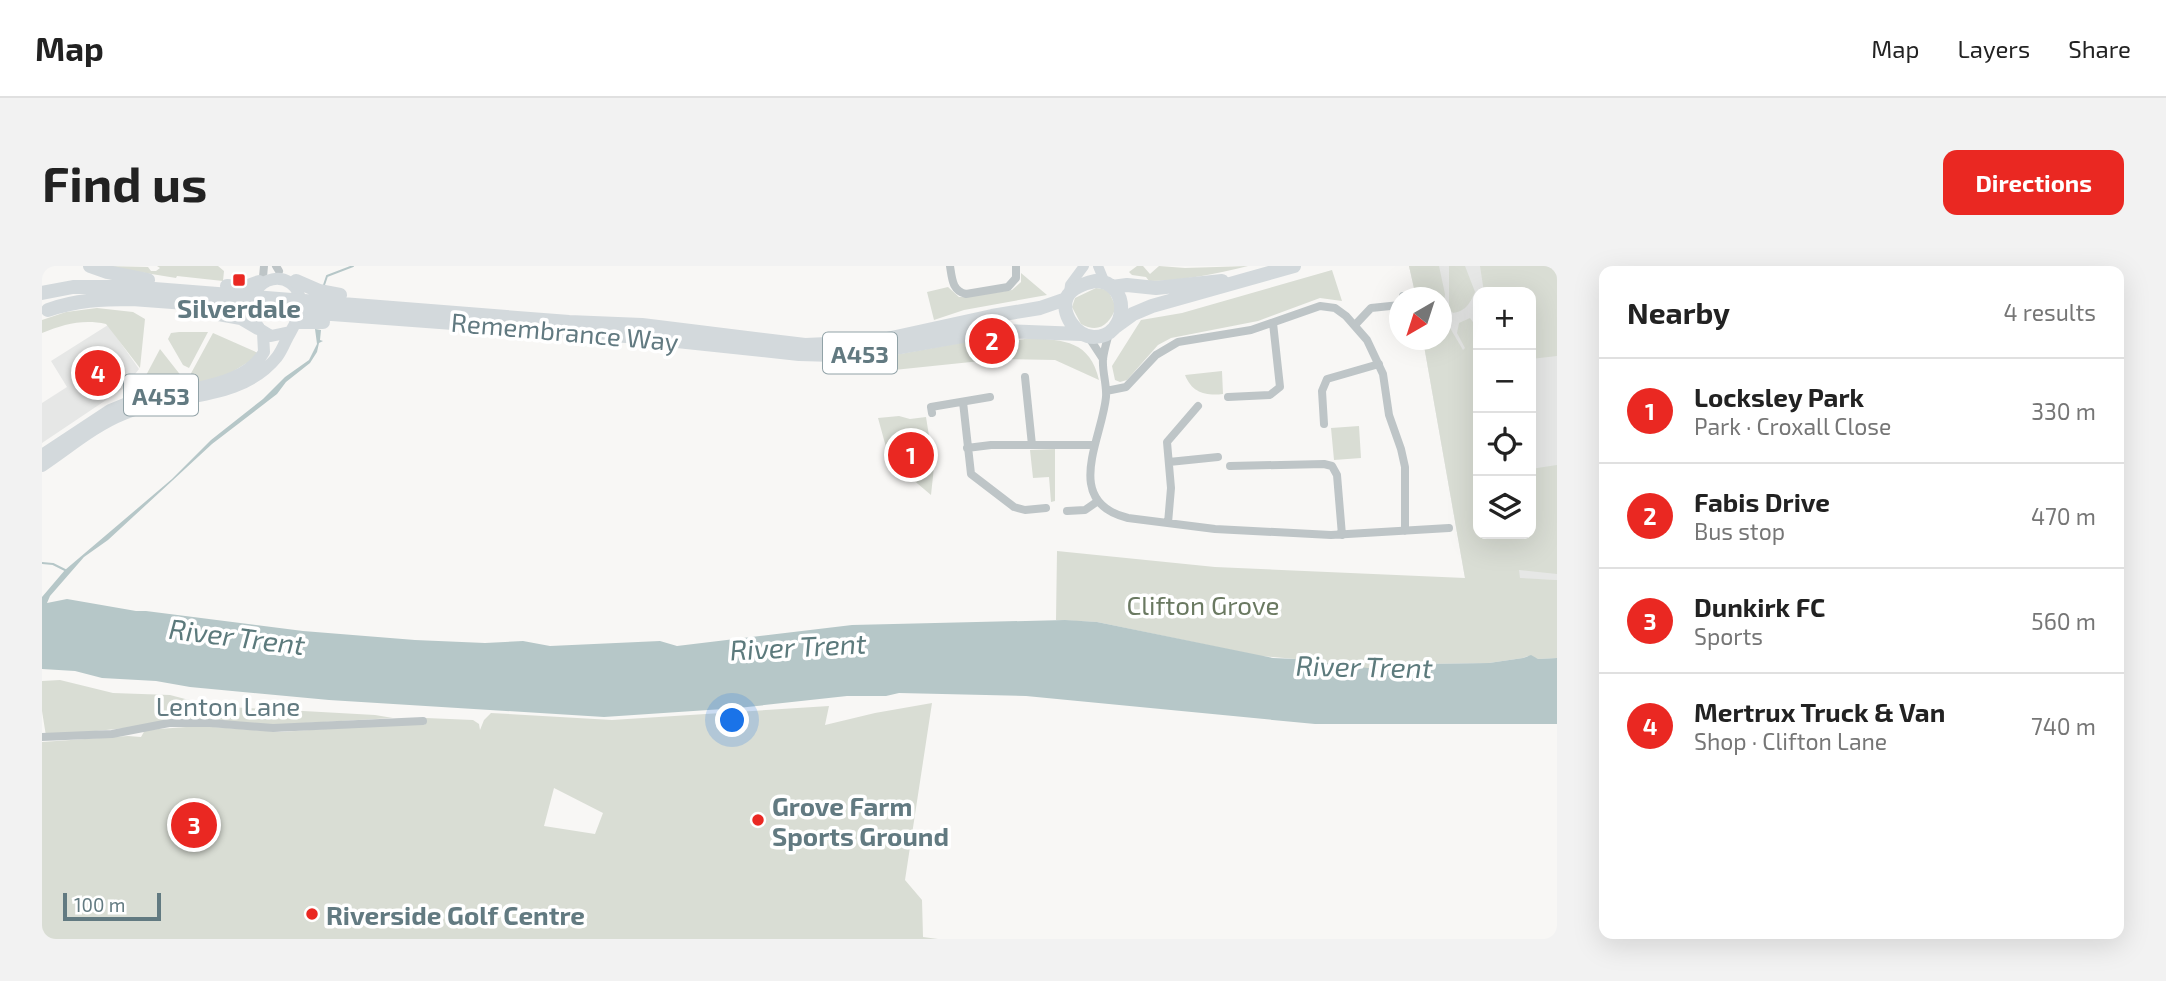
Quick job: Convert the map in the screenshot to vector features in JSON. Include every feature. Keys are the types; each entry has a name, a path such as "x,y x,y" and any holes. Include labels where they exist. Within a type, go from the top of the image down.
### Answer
{"highway":[{"path":"90,266 148,280"},
{"path":"1258,276 1156,288 1088,283 1068,296 1069,319 1084,335 1102,336 1133,314 1152,306 1294,266"},
{"path":"42,292 85,280 148,280 245,287 262,275"},
{"path":"296,281 331,295 496,307 640,331"},
{"path":"1109,285 1121,299 1122,308 1112,330"},
{"name":"Remembrance Way","path":"42,292 73,287 805,345 873,342 1040,308 1068,296"},
{"name":"Remembrance Way","path":"45,312 72,302 130,293"},
{"path":"45,312 113,305 190,311 241,317 261,330"},
{"path":"293,327 336,322 564,338 640,331"},
{"name":"Remembrance Way","path":"640,331 799,354 835,355 877,351 979,333 1006,331 1084,335"}],"main road":[{"path":"262,275 277,269 296,281"},
{"name":"A453","path":"42,455 119,405 206,386 243,373 254,366 264,352 261,330 255,319 256,291 262,275"},
{"name":"A453","path":"42,466 92,431 125,413 222,391 267,367 283,348 300,312 300,293 296,281"},
{"path":"261,330 278,337 293,327"}],"street":[{"path":"950,266 957,289 969,293 1012,285 1016,278 1016,266"},
{"path":"1068,296 1070,285 1084,266"},
{"path":"1098,266 1109,285"},
{"path":"1355,325 1370,308 1389,303"},
{"path":"1106,391 1126,387 1156,355 1178,342 1251,330 1314,307 1325,306 1340,311 1367,340 1380,364 1390,422 1403,458 1405,531"},
{"path":"1234,399 1270,395 1280,387 1273,323"},
{"path":"1112,330 1103,359 1105,404 1093,445 1091,483 1098,501 1121,516 1215,529 1342,535 1443,530"},
{"path":"1084,335 1103,359"},
{"path":"1321,420 1322,386 1326,379 1380,364"},
{"path":"1028,381 1032,445"},
{"path":"932,413 931,407 981,402 990,397"},
{"path":"963,402 970,471 974,477 1014,507 1040,511"},
{"path":"1168,523 1171,495 1168,439 1192,418 1198,406"},
{"path":"967,448 1093,445"},
{"path":"1169,462 1209,462 1218,457"},
{"path":"1236,468 1324,464 1332,466 1337,475 1342,535"},
{"path":"1071,508 1085,510 1098,501"},
{"name":"Lenton Lane","path":"42,737 112,734 169,723 273,728 419,720"}],"shaded area":[{"path":"1409,266 1557,266 1557,580 1465,578 1425,350 1452,350 1452,287 1414,287"},
{"path":"108,325 139,369 124,388 42,443 42,403 67,387 51,361"}],"green space":[{"path":"103,266 148,267 151,271 156,271 160,268 157,266 218,266 224,271 223,281 176,278"},
{"path":"1137,266 1143,266 1150,274 1159,266 1248,266 1174,280 1149,281 1146,277 1129,272"},
{"path":"1409,266 1439,266 1444,287 1414,287"},
{"path":"1449,266 1465,266 1473,287 1473,296 1467,306 1453,313 1452,287 1449,287"},
{"path":"1480,266 1557,266 1557,356 1536,358 1536,287 1483,287"},
{"path":"1332,270 1342,301 1320,298 1258,321 1171,338 1158,345 1127,380 1115,380 1112,366 1141,320 1182,313"},
{"path":"1021,273 1047,295 964,310 934,320 927,292 948,287 959,297 967,297 1012,290 1021,282"},
{"path":"1096,288 1108,290 1116,307 1103,326 1093,328 1081,324 1072,307 1075,298"},
{"path":"97,308 133,312 145,319 140,368 106,324 74,323 42,333 42,320 66,312"},
{"name":"Clifton Grove","path":"1470,318 1473,322 1473,539 1536,539 1536,468 1557,465 1557,574 1519,570 1520,578 1557,580 1557,658 1538,659 1528,656 1489,663 1361,669 1260,656 1097,622 1056,620 1057,551 1215,567 1465,578 1425,350 1452,350 1452,331 1463,350 1465,348 1457,333 1459,323"},
{"path":"208,332 189,368 183,365 168,339 171,333"},
{"path":"213,333 258,353 255,358 219,380 193,383 189,377"},
{"path":"1030,338 1074,345 1089,357 1099,380 1055,360 1000,359 865,373 862,361 965,342 1001,343"},
{"path":"160,349 182,377 146,386 143,381"},
{"path":"1222,371 1223,394 1200,392 1185,375"},
{"path":"899,416 910,419 926,417 934,467 931,495 889,458 878,418"},
{"path":"1359,426 1361,458 1334,460 1331,428"},
{"path":"1055,449 1055,501 1051,502 1049,477 1033,478 1030,450"},
{"path":"60,680 113,693 170,695 212,706 393,718 271,725 206,720 46,736 42,711 42,681"},
{"path":"932,703 905,880 922,900 923,937 938,939 42,939 42,742 141,737 145,730 200,726 281,732 381,725 425,725 426,718 473,720 479,724 480,730 491,713 612,720 829,706 825,725","holes":["554,788 603,813 595,834 544,826"]}],"water":[{"name":"River Trent","path":"315,329 321,330 320,340 323,341 319,343 310,363 286,382 277,394 212,444 108,540 84,557 47,603 67,599 136,611 303,631 415,640 485,643 523,641 550,646 660,641 677,646 852,625 1065,620 1097,622 1273,658 1376,669 1423,664 1489,663 1531,655 1538,659 1557,658 1557,724 1315,724 1026,696 899,693 604,717 329,700 190,687 156,681 102,678 75,671 42,669 42,597 65,570 172,479 211,440 309,360 317,344"}],"waterway":[{"path":"324,285 327,276 353,266"},
{"path":"42,563 53,564 65,570"}],"place":[{"name":"Silverdale","path":"239,280"},
{"name":"Fabis Drive","path":"992,341"},
{"name":"Mertrux Truck & Van","path":"98,373"},
{"name":"Locksley Park","path":"911,455"},
{"name":"Grove Farm Sports Ground","path":"758,820"},
{"name":"Dunkirk FC","path":"194,825"},
{"name":"Riverside Golf Centre","path":"312,914"}]}
